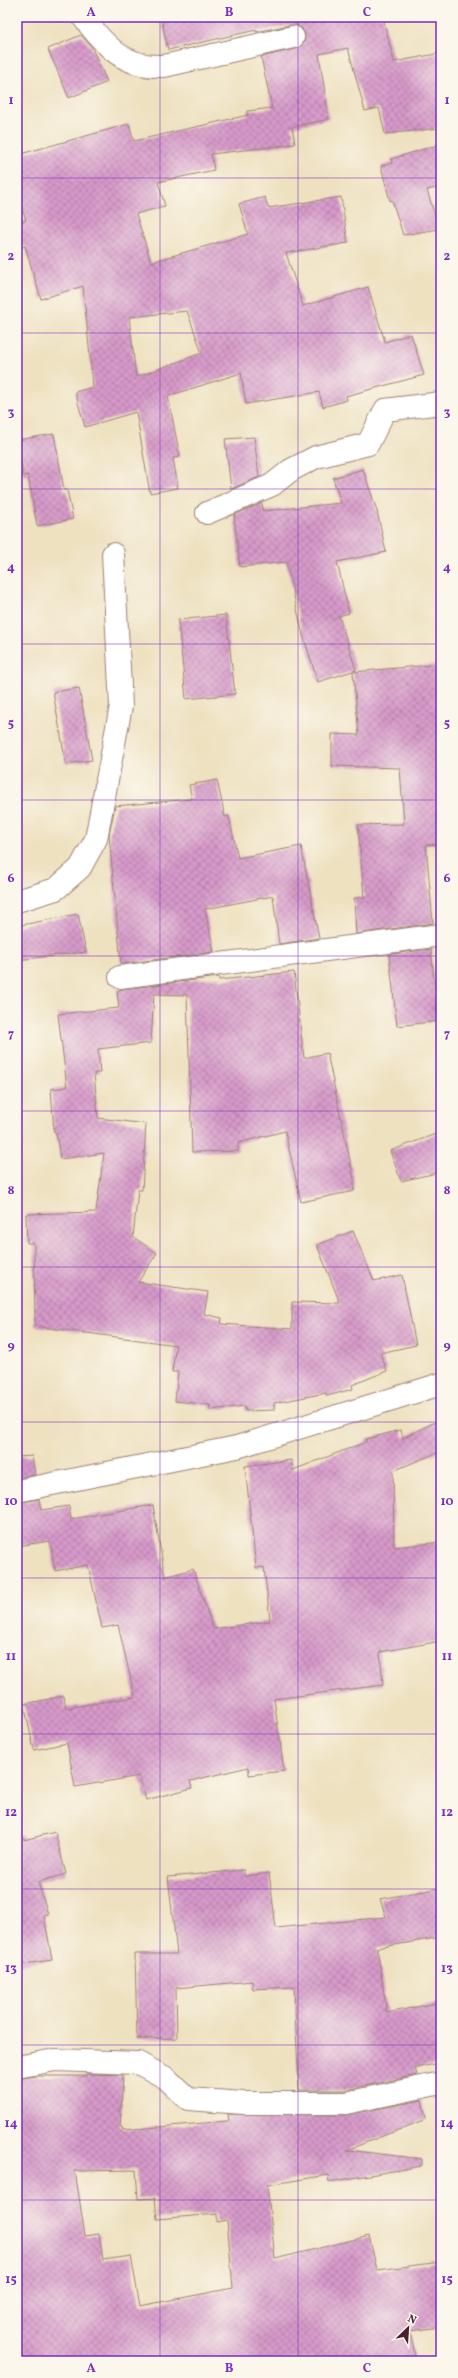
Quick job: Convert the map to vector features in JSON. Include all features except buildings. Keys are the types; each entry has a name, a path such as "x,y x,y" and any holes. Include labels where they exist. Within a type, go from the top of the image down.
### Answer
{"street":[{"path":"83,17 108,48 148,67 164,66 293,37"},
{"path":"207,513 272,485 291,470 316,457 368,444 378,428 385,410 441,403"},
{"path":"17,901 56,888 80,868 96,839 121,706 113,554"},
{"path":"120,977 441,935"},
{"path":"17,1491 237,1447 441,1384"},
{"path":"17,2067 55,2060 138,2063 166,2078 188,2099 244,2103 346,2103 441,2083"}]}
